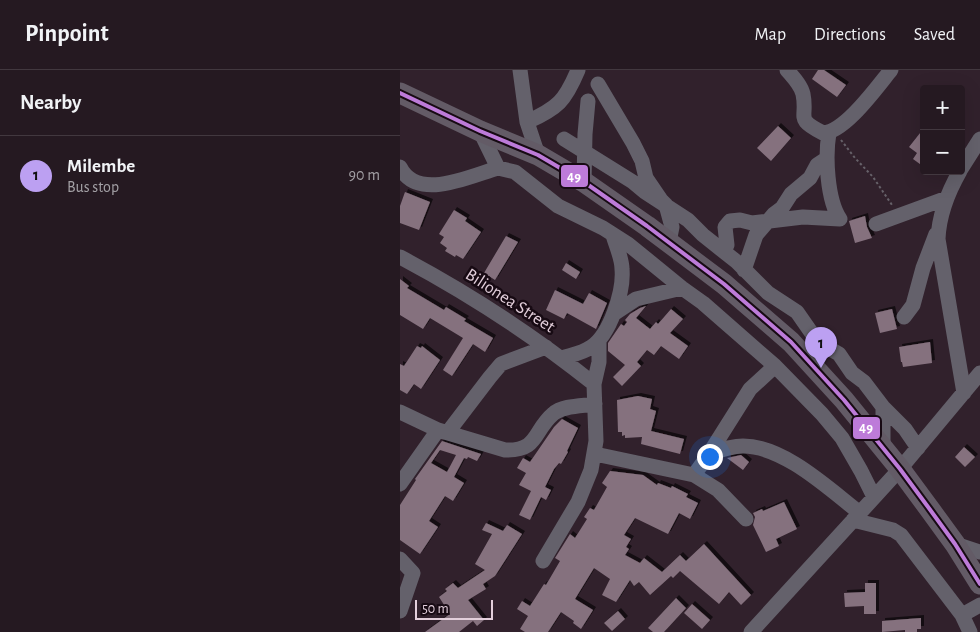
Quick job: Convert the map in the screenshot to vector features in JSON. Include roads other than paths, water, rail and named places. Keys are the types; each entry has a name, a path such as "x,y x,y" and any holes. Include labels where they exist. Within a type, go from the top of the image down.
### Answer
{"highway":[{"path":"400,93 480,131 538,155 584,182 669,242 724,284 791,342 844,400 900,469 955,544 980,584"}],"street":[{"path":"520,70 527,122 538,155"},
{"path":"527,122 549,112 563,99 578,70"},
{"path":"787,70 797,81 803,92 804,118 807,125 822,133 829,133 835,130 868,100 891,70"},
{"path":"598,84 642,161 646,178 666,206 672,226 669,242"},
{"path":"584,182 584,151 588,101"},
{"path":"480,131 498,168"},
{"path":"724,251 727,245 725,227 730,220 752,223 803,217 840,219 834,210 826,159 829,133"},
{"path":"564,139 626,177 688,220 768,293 797,312 814,335 825,346 839,354 852,373 864,382 883,407 905,429 918,448"},
{"path":"965,163 980,139"},
{"path":"744,270 756,236 774,214 782,208 791,194 810,178 817,164 826,159"},
{"path":"400,167 404,174 417,184 433,185 452,182 498,168 515,172 558,206 603,228 628,244 703,303 775,366 822,414 842,438 874,497"},
{"path":"904,317 913,305 923,268 939,226 947,198 958,175"},
{"path":"876,224 947,198"},
{"path":"939,226 940,256 964,393"},
{"path":"562,358 591,347 599,341 615,313 621,289 622,268 613,235"},
{"name":"Bilionea Street","path":"400,257 435,275 546,347 594,384"},
{"path":"615,313 636,299 682,288"},
{"path":"768,293 779,332"},
{"path":"543,561 578,502 591,470 595,454 594,384 599,362 599,341"},
{"path":"400,484 501,364 546,347"},
{"path":"694,475 750,389 775,366"},
{"path":"751,632 900,469 980,373"},
{"path":"400,412 443,431 505,450 517,450 527,446 534,440 552,414 573,407 595,404"},
{"path":"883,407 883,448"},
{"path":"709,454 742,446 761,448 787,460 824,484 856,516 901,535 962,614 970,632"},
{"path":"595,454 694,475 718,490 746,519"},
{"path":"955,544 980,552"},
{"path":"400,559 413,573 400,611"},
{"path":"962,614 980,605"}],"place":[{"name":"Milembe","path":"821,368"}]}
